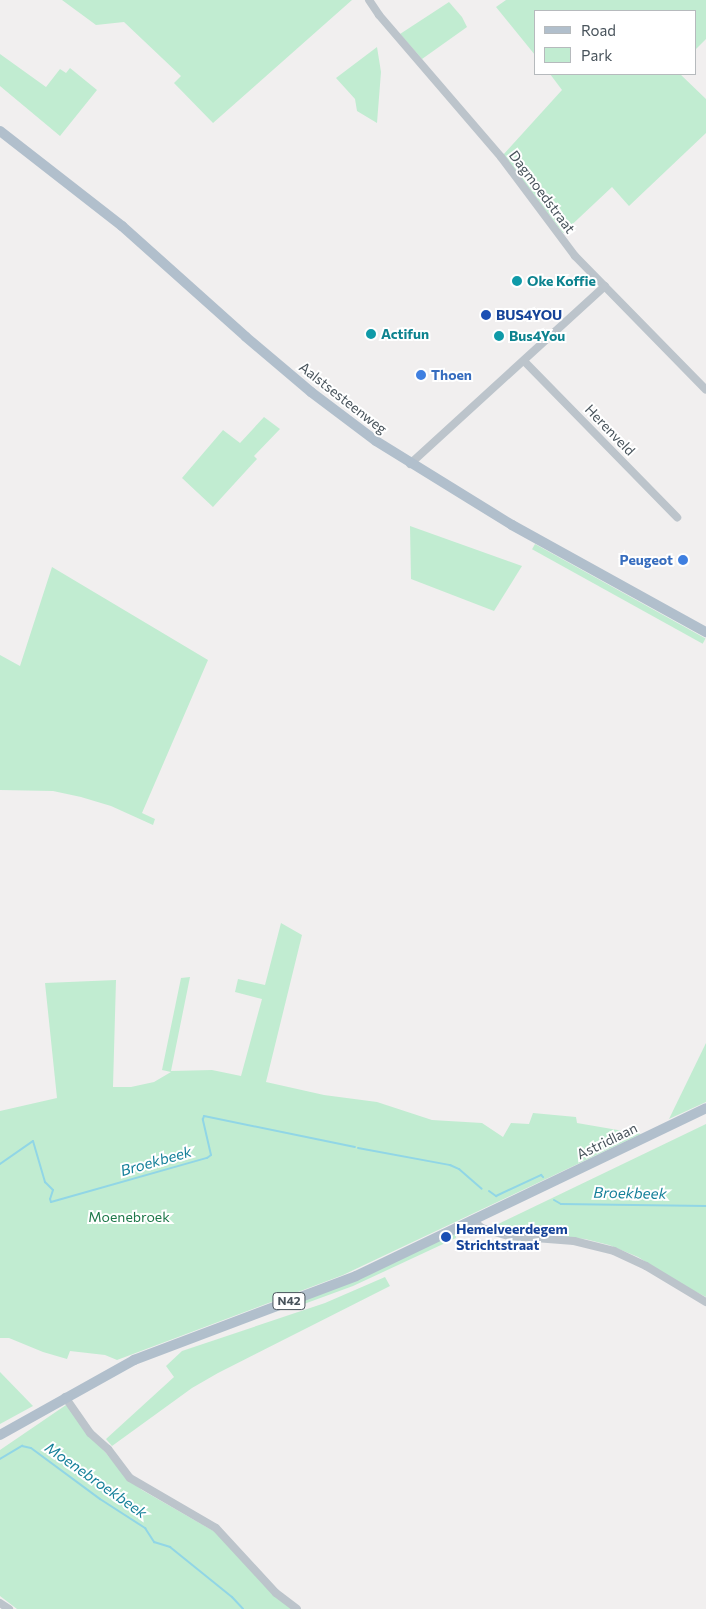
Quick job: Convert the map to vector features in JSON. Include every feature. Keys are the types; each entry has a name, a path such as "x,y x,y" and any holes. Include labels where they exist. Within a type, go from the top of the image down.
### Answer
{"main road":[{"name":"Aalstsesteenweg","path":"0,131 122,226 246,337 311,392 376,441 410,464 512,525 706,632"},
{"name":"Astridlaan","path":"472,1220 706,1108"},
{"name":"N42","path":"0,1434 134,1360 356,1276 472,1220"}],"street":[{"name":"Dagmoedstraat","path":"369,0 379,15 501,157 575,256 706,390"},
{"path":"410,464 605,286"},
{"name":"Herenveld","path":"524,361 677,517"},
{"path":"472,1220 482,1228 509,1236 574,1241 609,1249 637,1261 706,1302"},
{"path":"61,1399 90,1433 108,1449 130,1478 216,1528 276,1593 297,1609"},
{"path":"0,1603 9,1609"}],"green space":[{"path":"62,0 352,0 213,123 174,83 181,76 124,22 96,25"},
{"path":"506,0 706,0 706,39 696,49 696,10 534,10 534,54 496,7"},
{"path":"449,2 462,17 467,27 422,59 400,34"},
{"path":"377,47 381,72 377,123 357,111 355,99 336,78"},
{"path":"0,54 46,87 60,69 66,73 70,68 97,90 60,136 0,86"},
{"path":"551,75 681,75 706,99 706,133 629,206 612,187 563,233 503,155 562,90"},
{"path":"264,417 280,429 254,456 257,459 213,507 182,478 223,430 240,443"},
{"path":"410,526 522,566 494,611 411,579"},
{"path":"535,544 706,639 703,644 532,549"},
{"path":"52,567 208,660 142,813 155,819 153,825 111,806 81,797 53,791 0,790 0,655 20,666"},
{"name":"Moenebroek","path":"281,923 302,935 266,1082 324,1095 377,1102 432,1120 482,1123 503,1137 511,1123 529,1124 533,1113 576,1117 577,1123 641,1134 343,1275 117,1360 105,1355 70,1351 67,1359 43,1352 9,1338 0,1338 0,1111 57,1098 45,983 116,980 113,1087 131,1087 154,1082 171,1072 162,1070 181,978 190,977 171,1071 212,1070 241,1076 262,999 235,992 238,979 265,985"},
{"path":"706,1043 706,1102 669,1119"},
{"path":"706,1124 706,1297 682,1285 638,1257 609,1245 585,1239 519,1233 490,1228"},
{"path":"455,1232 456,1238 353,1286 304,1304 303,1300"},
{"path":"385,1277 390,1286 218,1373 192,1388 112,1446 106,1439 174,1377 166,1366 182,1351 325,1303"},
{"path":"0,1372 33,1406 0,1424"},
{"path":"66,1405 125,1476 142,1490 217,1533 293,1609 17,1609 0,1596 0,1450"}],"waterway":[{"name":"Broekbeek","path":"0,1164 33,1141 45,1182 53,1190 51,1202 207,1158 211,1155 203,1119 204,1116 355,1147"},
{"name":"Broekbeek","path":"358,1148 450,1165 459,1169 482,1189"},
{"name":"Broekbeek","path":"489,1191 496,1196 541,1175 543,1177"},
{"name":"Broekbeek","path":"554,1200 561,1204 706,1206"},
{"name":"Moenebroekbeek","path":"0,1459 22,1446 31,1448 100,1499 145,1528 154,1542 170,1547 232,1597 243,1609"}],"place":[{"name":"Oke Koffie","path":"517,281"},
{"name":"BUS4YOU","path":"486,315"},
{"name":"Actifun","path":"371,334"},
{"name":"Bus4You","path":"499,336"},
{"name":"Thoen","path":"421,375"},
{"name":"Peugeot","path":"683,560"},
{"name":"Hemelveerdegem Strichtstraat","path":"446,1237"}]}
